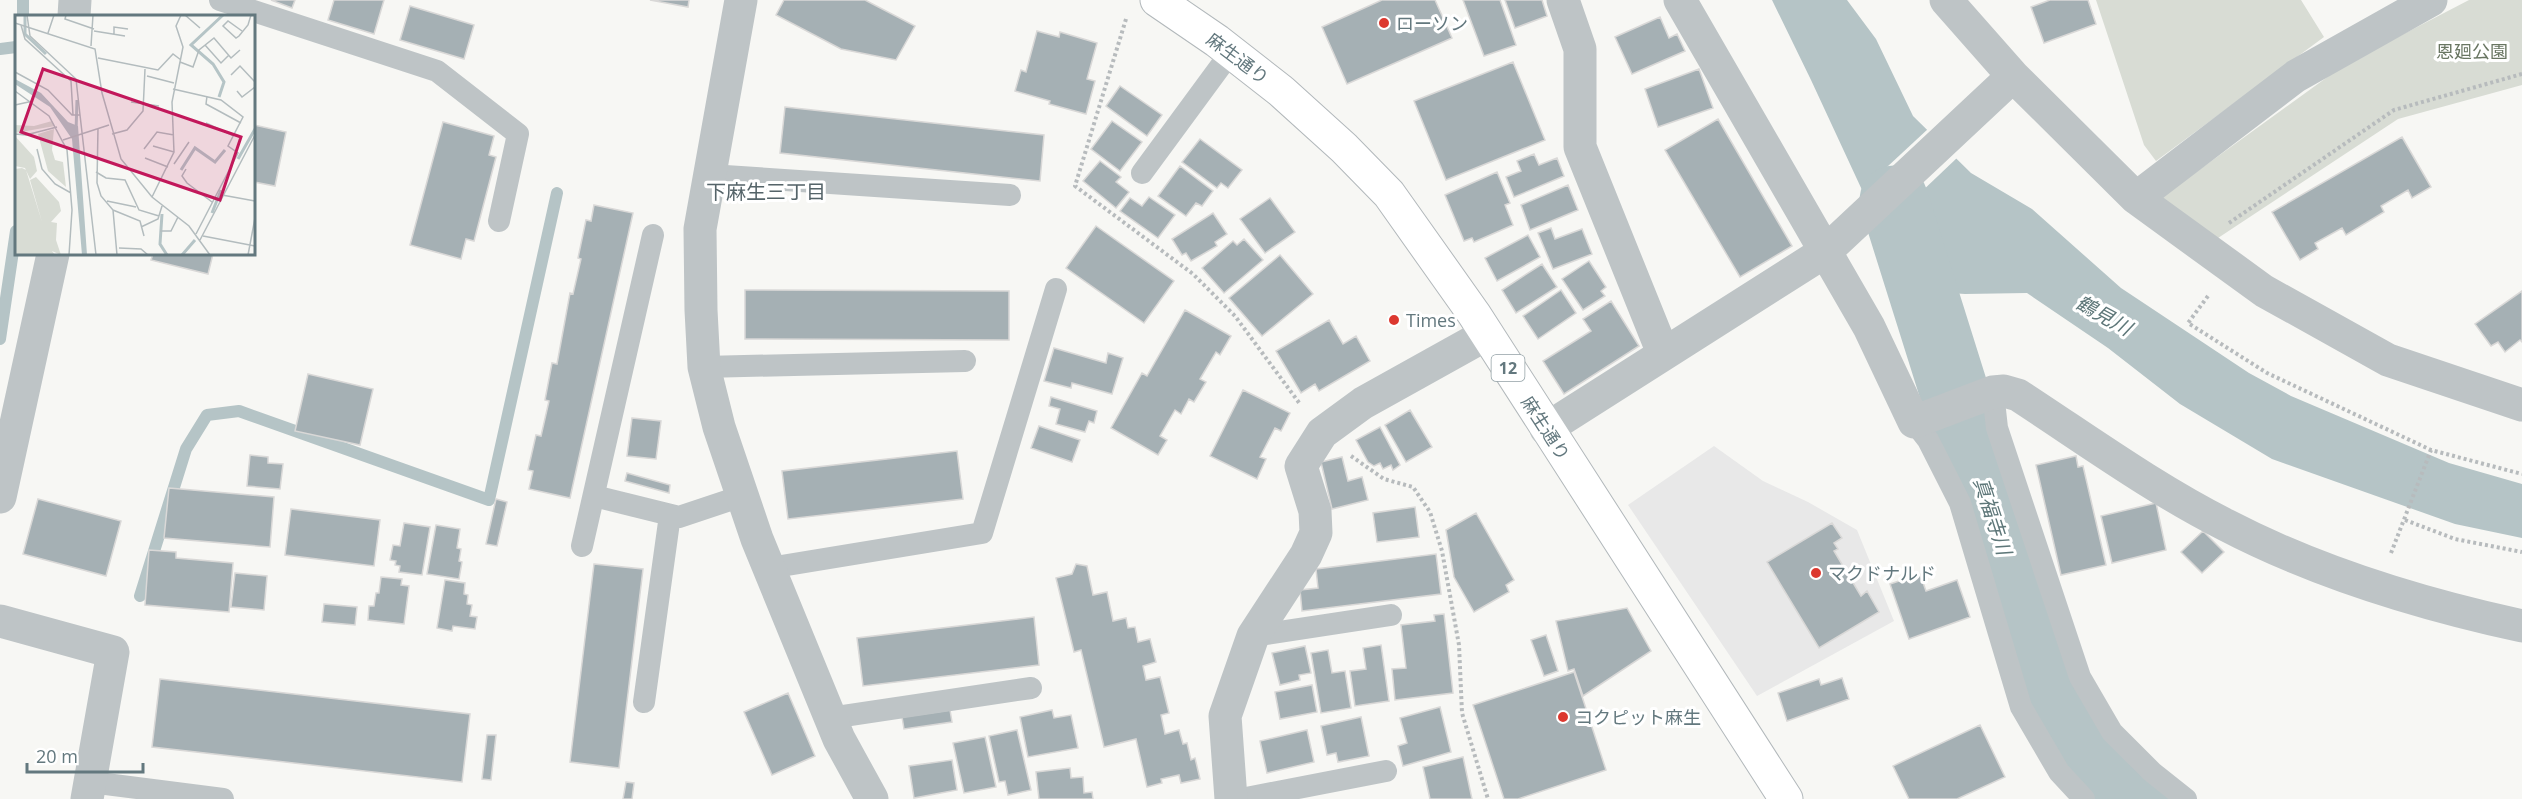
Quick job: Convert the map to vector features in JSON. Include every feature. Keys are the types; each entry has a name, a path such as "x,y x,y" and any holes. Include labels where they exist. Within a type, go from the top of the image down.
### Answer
{"main road":[{"name":"麻生通り","path":"1143,6 1231,52 1289,98 1344,148 1389,194 1487,334 1786,799"}],"street":[{"path":"74,15 75,0"},
{"path":"741,0 700,230 704,367 719,427 769,568 839,739 872,799"},
{"path":"1563,0 1580,49 1580,147 1663,353"},
{"path":"1680,0 1832,246 1869,327 1923,418 1985,395 2004,391 2018,395 2145,480 2227,526 2302,560 2377,587 2522,626"},
{"path":"1946,0 2006,83 2136,198 2264,291 2388,360 2518,400"},
{"path":"2136,198 2296,76 2431,0"},
{"path":"1546,429 1832,246 2006,83"},
{"path":"0,497 53,255"},
{"path":"1232,799 1226,716 1253,636 1306,555 1316,533 1315,511 1301,466 1322,433 1363,402 1487,334"},
{"path":"0,621 113,652 88,790"}],"lane":[{"path":"220,0 437,71 518,134 499,221"},
{"path":"1142,173 1231,52"},
{"path":"710,175 1010,195"},
{"path":"582,546 653,235"},
{"path":"769,568 982,533 1056,289"},
{"path":"704,367 964,361"},
{"path":"1985,395 2080,677 2112,732 2152,772 2186,799"},
{"path":"1923,418 1928,440 1960,503 2021,707 2059,772 2084,799"},
{"path":"594,496 680,517 742,496"},
{"path":"644,702 670,515"},
{"path":"1253,636 1391,615"},
{"path":"830,718 1031,688"},
{"path":"1241,799 1386,771"},
{"path":"88,790 223,799"}],"path":[{"path":"1143,6 1075,186 1193,274 1235,316 1322,433 1359,463 1384,479 1413,487 1430,512 1442,550 1459,645 1462,713 1488,799"},
{"path":"2219,230 2394,110 2522,74"},
{"path":"2188,323 2267,373 2431,450 2522,474"},
{"path":"2431,450 2405,520 2455,539 2522,552"}],"shaded area":[{"path":"1714,446 1763,481 1808,502 1857,530 1894,621 1757,696 1628,505"}],"green space":[{"path":"2096,0 2301,0 2324,37 2156,161 2144,145"},
{"name":"恩廻公園","path":"2469,0 2522,0 2522,85 2398,119 2215,240 2159,199 2344,65"}],"water":[{"name":"鶴見川","path":"1772,0 1847,0 1876,39 1913,116 1971,173 2032,209 2121,288 2249,373 2291,396 2449,463 2522,484 2522,538 2455,524 2272,459 2180,404 2108,348 2027,293 1965,294 1905,290 1888,246"}],"pier":[{"path":"1929,128 1958,157 1878,233 1859,193"}],"building":[{"path":"271,0 295,0 292,8"},
{"path":"334,0 384,0 374,34 328,20"},
{"path":"650,0 689,0 688,7"},
{"path":"784,0 865,0 915,26 896,60 841,49 776,15"},
{"path":"1382,0 1435,0 1452,38 1347,84 1322,27"},
{"path":"1463,0 1500,0 1516,45 1484,56"},
{"path":"1505,0 1542,0 1547,16 1515,28"},
{"path":"2050,0 2088,0 2096,24 2044,43 2031,7"},
{"path":"410,6 474,25 464,59 400,40"},
{"path":"1660,17 1669,38 1677,34 1685,51 1632,74 1615,37"},
{"path":"1037,31 1059,37 1060,32 1097,43 1087,79 1095,81 1086,114 1049,104 1050,101 1015,91 1021,70 1026,72"},
{"path":"1513,62 1545,140 1446,180 1414,101"},
{"path":"1699,69 1713,108 1658,127 1645,89"},
{"path":"1120,86 1162,115 1147,136 1106,106"},
{"path":"785,107 1044,135 1040,181 780,153"},
{"path":"1718,119 1792,246 1740,277 1665,150"},
{"path":"1112,121 1142,142 1120,171 1091,149"},
{"path":"443,122 494,136 489,155 496,157 474,241 466,239 461,259 410,245"},
{"path":"255,125 286,132 275,186 255,182"},
{"path":"2402,137 2431,187 2412,198 2408,190 2381,206 2384,212 2346,235 2342,228 2315,243 2318,249 2300,260 2272,212"},
{"path":"1200,139 1242,170 1228,188 1221,183 1217,188 1182,162"},
{"path":"1534,154 1539,165 1557,158 1564,176 1514,197 1506,177 1521,171 1517,161"},
{"path":"1100,161 1121,177 1116,182 1129,192 1116,208 1083,181"},
{"path":"1180,166 1213,191 1202,206 1196,203 1186,216 1158,196"},
{"path":"1497,172 1510,203 1505,205 1513,225 1474,242 1472,238 1464,241 1445,195"},
{"path":"1568,185 1578,210 1530,230 1521,205"},
{"path":"1149,197 1175,215 1158,238 1120,211 1130,198 1142,206"},
{"path":"1270,198 1295,232 1265,253 1240,219"},
{"path":"594,205 633,213 570,498 529,489 533,471 528,470 536,435 541,436 549,401 545,400 552,363 557,364 570,293 573,294 581,259 578,258 586,220 591,221"},
{"path":"1213,213 1227,234 1215,242 1217,246 1191,261 1186,253 1182,255 1172,239"},
{"path":"1096,226 1174,281 1144,323 1066,268"},
{"path":"1551,228 1555,239 1582,229 1592,254 1553,269 1538,233"},
{"path":"1528,235 1540,257 1497,281 1485,258"},
{"path":"1244,239 1263,260 1224,293 1202,268 1233,241 1237,245"},
{"path":"153,255 213,255 208,274 151,260"},
{"path":"1280,255 1313,294 1262,336 1229,298"},
{"path":"1589,261 1606,287 1601,291 1605,296 1583,310 1562,279"},
{"path":"1542,264 1557,287 1516,313 1502,290"},
{"path":"745,290 1009,291 1009,340 745,339"},
{"path":"1561,290 1576,313 1538,339 1523,316"},
{"path":"2522,291 2522,342 2520,340 2505,352 2498,342 2491,346 2475,324"},
{"path":"1611,301 1639,346 1564,394 1543,361 1591,331 1583,319"},
{"path":"1185,310 1231,336 1220,355 1216,352 1200,379 1206,382 1194,402 1189,399 1181,414 1175,410 1160,436 1167,440 1158,455 1111,428 1142,373 1147,376"},
{"path":"1329,320 1343,344 1356,336 1370,361 1319,391 1315,384 1301,393 1276,351"},
{"path":"1054,348 1106,363 1108,353 1123,358 1112,394 1072,383 1071,388 1044,381"},
{"path":"308,374 373,389 360,445 295,431"},
{"path":"1243,390 1290,413 1281,431 1275,428 1260,457 1266,459 1257,479 1210,456"},
{"path":"1051,397 1097,411 1094,423 1089,421 1085,432 1056,424 1060,409 1049,406"},
{"path":"1410,410 1432,447 1406,462 1385,425"},
{"path":"632,418 661,421 656,459 627,456"},
{"path":"1039,426 1080,440 1072,462 1031,448"},
{"path":"1380,427 1400,465 1393,470 1391,465 1383,469 1380,463 1374,466 1368,462 1356,440"},
{"path":"957,451 963,499 788,519 782,471"},
{"path":"250,455 268,457 268,463 283,464 280,489 247,486"},
{"path":"2076,456 2078,467 2083,466 2106,565 2061,575 2036,465"},
{"path":"1342,457 1348,481 1362,477 1368,500 1332,509 1321,462"},
{"path":"627,473 670,485 669,493 625,481"},
{"path":"169,488 274,497 270,547 164,538"},
{"path":"38,499 121,521 106,576 23,554"},
{"path":"496,499 507,502 497,546 486,544"},
{"path":"2156,503 2166,550 2112,563 2101,516"},
{"path":"1415,507 1419,537 1377,542 1373,513"},
{"path":"291,509 380,520 374,566 285,555"},
{"path":"1476,513 1514,580 1506,585 1509,592 1474,612 1454,577 1446,530"},
{"path":"404,523 430,527 422,575 399,572 400,566 395,565 396,561 390,560 393,545 400,546"},
{"path":"1832,523 1842,538 1834,543 1838,549 1834,551 1861,596 1867,591 1879,612 1819,648 1767,562"},
{"path":"436,525 460,529 457,548 461,549 459,561 462,562 459,579 427,574"},
{"path":"2203,531 2224,552 2202,573 2181,552"},
{"path":"149,550 176,552 176,558 233,563 229,612 145,605"},
{"path":"1436,554 1441,594 1302,611 1300,590 1318,588 1316,569"},
{"path":"594,564 643,569 619,768 570,762"},
{"path":"1076,564 1087,566 1093,595 1107,592 1113,621 1126,618 1128,628 1135,627 1138,642 1150,639 1156,662 1143,666 1146,680 1160,677 1169,713 1161,715 1165,734 1179,730 1183,744 1187,743 1191,760 1195,758 1200,779 1181,783 1179,775 1161,779 1162,783 1147,787 1136,739 1104,747 1081,650 1074,652 1056,578 1072,574"},
{"path":"235,573 267,576 264,610 231,607"},
{"path":"1920,574 1926,591 1957,580 1970,617 1909,639 1890,584"},
{"path":"381,577 402,579 401,585 409,586 404,624 368,620 369,606 374,606 376,593 379,593"},
{"path":"445,580 465,583 464,594 468,595 467,604 472,605 470,616 477,617 475,629 453,626 452,631 437,628"},
{"path":"324,604 357,607 355,625 322,622"},
{"path":"1627,608 1651,651 1583,696 1574,669 1568,671 1556,621"},
{"path":"1444,614 1453,693 1395,700 1392,669 1406,668 1401,625 1435,621 1434,615"},
{"path":"1034,617 1039,665 863,686 857,638"},
{"path":"1546,635 1558,671 1544,676 1531,640"},
{"path":"1381,645 1389,701 1355,706 1350,671 1366,669 1363,648"},
{"path":"1305,646 1311,673 1299,675 1300,680 1280,685 1272,653"},
{"path":"1328,650 1332,673 1345,671 1351,708 1321,713 1311,653"},
{"path":"1574,672 1606,770 1518,799 1504,799 1473,705"},
{"path":"1842,678 1849,699 1787,721 1778,693 1819,679 1821,685"},
{"path":"160,679 470,714 462,782 152,747"},
{"path":"1312,685 1317,712 1280,719 1275,692"},
{"path":"788,693 815,756 772,775 744,712"},
{"path":"1440,707 1451,752 1403,766 1398,746 1407,743 1400,718"},
{"path":"950,710 952,722 904,729 902,717"},
{"path":"1052,710 1054,718 1071,715 1078,748 1028,757 1020,717"},
{"path":"1361,717 1369,756 1338,762 1336,753 1327,755 1321,726"},
{"path":"1980,725 2005,777 1957,799 1909,799 1893,766"},
{"path":"1017,730 1031,790 1008,795 1005,781 999,782 989,736"},
{"path":"1307,730 1314,762 1267,773 1260,741"},
{"path":"487,735 496,735 491,780 482,779"},
{"path":"985,737 996,787 964,793 953,743"},
{"path":"1463,757 1472,799 1430,799 1423,767"},
{"path":"952,760 957,790 914,798 909,766"},
{"path":"1070,768 1071,778 1083,777 1084,793 1092,792 1093,799 1039,799 1036,772"},
{"path":"626,782 634,783 632,799 623,799"}],"waterway":[{"path":"23,0 23,15"},
{"path":"0,49 15,47"},
{"path":"140,596 186,449 207,415 239,411 489,500 557,193"},
{"name":"真福寺川","path":"1894,200 2002,544 2053,692 2087,747 2138,799"},
{"path":"0,339 15,238"}],"place":[{"name":"ローソン","path":"1384,23"},
{"name":"Times","path":"1394,320"},
{"name":"マクドナルド","path":"1816,573"},
{"name":"コクピット麻生","path":"1563,717"}],"district":[{"name":"下麻生三丁目","path":"766,191"}]}
